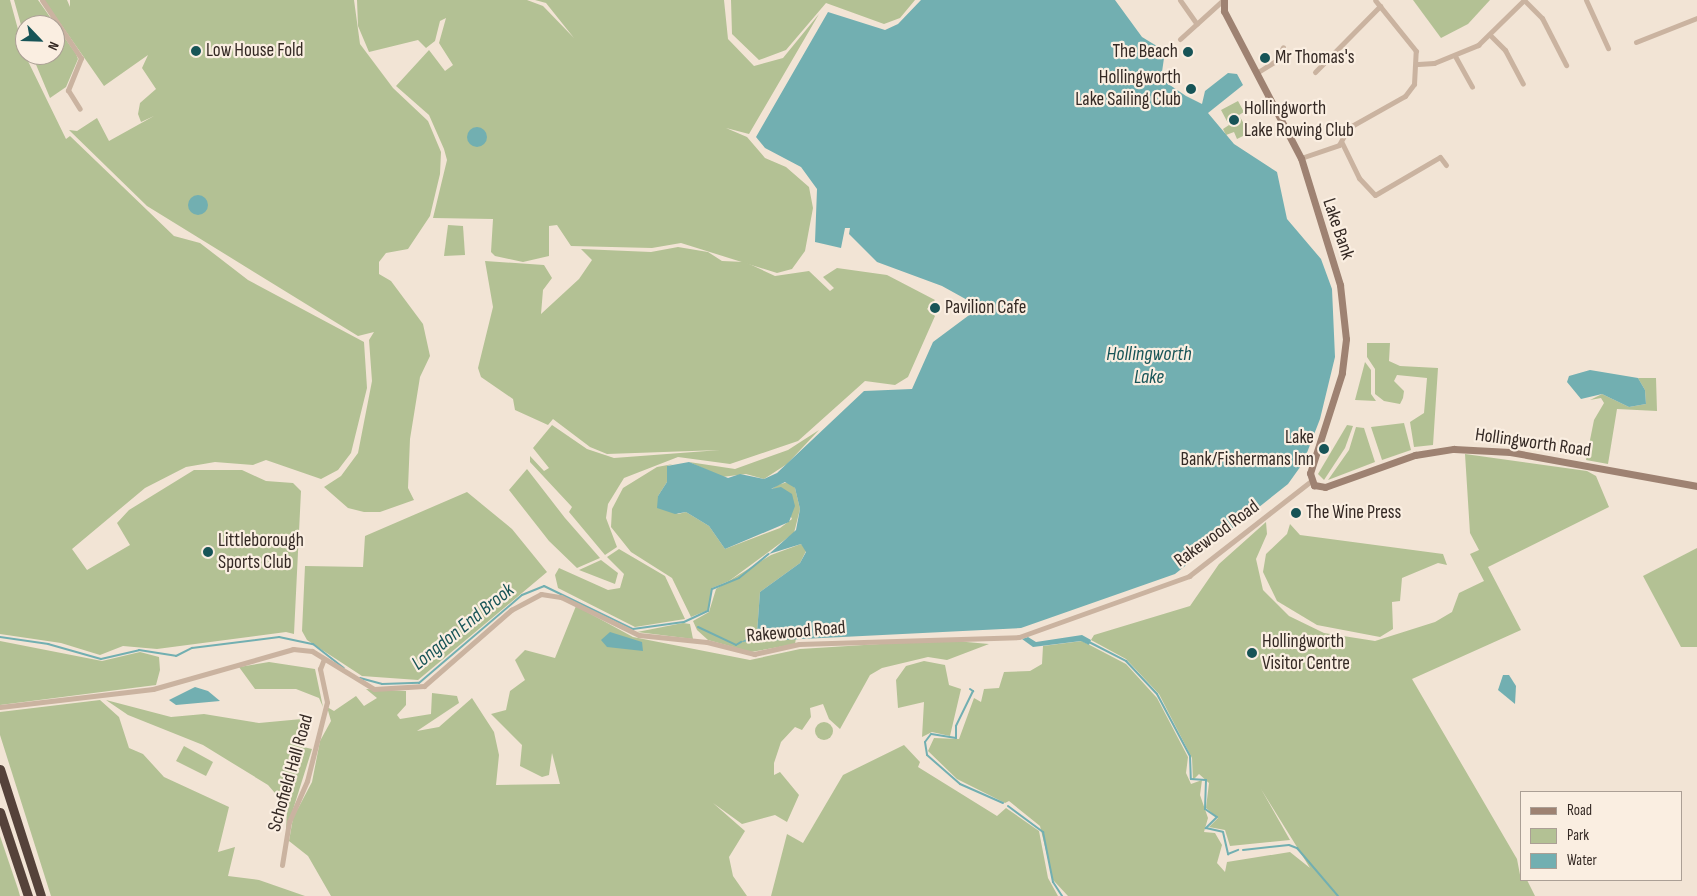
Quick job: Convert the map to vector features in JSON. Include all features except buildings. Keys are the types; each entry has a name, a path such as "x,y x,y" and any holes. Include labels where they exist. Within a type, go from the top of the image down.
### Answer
{"highway":[{"path":"0,769 41,896"},
{"path":"0,812 28,896"}],"main road":[{"name":"Lake Bank","path":"1224,0 1237,40 1258,72 1301,158 1340,285 1346,339 1342,373 1311,481"},
{"name":"Hollingworth Road","path":"1311,481 1321,488 1415,455 1481,450 1697,486"}],"street":[{"path":"42,0 81,58 68,90 80,109"},
{"path":"1180,0 1198,24"},
{"path":"1180,39 1224,0"},
{"path":"1301,158 1342,143 1352,125 1410,90 1418,64 1416,51 1375,0"},
{"path":"1418,64 1455,56 1491,36 1524,0 1542,18 1566,65"},
{"path":"1586,0 1608,48"},
{"path":"1315,72 1380,6"},
{"path":"1636,42 1697,18"},
{"path":"1491,36 1505,50 1523,84"},
{"path":"1258,72 1277,60 1283,47"},
{"path":"1455,56 1472,87"},
{"path":"1342,143 1359,178 1375,195 1440,157 1446,165"},
{"name":"Rakewood Road","path":"0,707 153,689 294,650 312,651 323,661 374,689 424,686 511,610 535,596 554,594 639,635 707,642 754,654 799,644 1019,637 1189,576 1311,481"},
{"name":"Schofield Hall Road","path":"282,865 289,822 307,781 327,702 320,669 323,661"}],"green space":[{"path":"0,0 10,0 15,18 15,65 30,65 66,139 70,136 174,236 200,243 248,280 364,342 367,388 351,453 338,470 321,479 266,460 253,465 215,462 186,467 145,488 72,549 87,570 130,545 117,523 129,510 194,470 242,470 266,481 293,483 301,491 294,634 286,632 157,649 123,646 100,655 61,643 0,634"},
{"path":"14,0 38,0 49,15 18,15"},
{"path":"44,0 67,0 70,7 70,0 354,0 360,44 393,88 428,121 441,152 440,174 430,216 408,249 386,253 379,262 379,274 391,281 423,324 430,356 420,377 410,439 408,488 414,500 380,512 364,512 348,508 324,487 341,476 358,453 372,381 369,340 374,332 358,336 147,206 69,130 77,131 97,118 109,141 154,116 141,122 138,114 140,103 156,89 142,68 148,55 104,86 65,30 65,15 54,15"},
{"path":"357,0 527,0 543,6 574,38 546,3 535,0 724,0 728,39 754,66 783,58 819,14 749,134 726,128 747,137 765,158 786,167 809,187 813,208 805,251 792,269 777,273 681,243 652,248 571,246 557,225 549,226 549,256 523,262 495,256 491,252 493,219 433,218 447,160 444,149 429,115 396,86 429,50 445,71 453,65 439,43 446,18 440,21 435,41 426,48 418,40 369,52 358,26"},
{"path":"731,0 915,0 900,18 884,24 826,3 786,50 759,60 732,34"},
{"path":"1413,0 1490,0 1468,24 1441,38"},
{"path":"65,38 78,59 66,87 50,98 36,65 65,65"},
{"name":"Hollingworth Lake Rowing Club","path":"1238,101 1244,112 1239,115 1249,133 1237,139 1234,132 1226,135 1223,129 1229,125 1221,110"},
{"path":"448,225 463,226 465,255 444,256"},
{"path":"678,247 708,252 722,261 745,262 775,276 809,271 830,291 834,288 823,277 837,268 887,275 935,300 927,309 935,316 908,377 895,385 865,381 798,441 730,464 678,457 624,478 608,504 606,518 617,547 605,555 569,512 572,507 530,462 530,456 544,471 549,468 533,448 552,425 587,449 614,458 720,450 607,454 590,447 553,419 548,425 515,410 513,399 481,377 478,368 493,307 485,261 544,265 552,278 543,290 541,314 579,279 592,260 581,249 651,252"},
{"path":"1367,343 1390,343 1389,361 1400,366 1438,368 1433,445 1414,447 1410,422 1424,413 1427,378 1397,375 1394,381 1404,391 1400,404 1384,401 1375,394 1375,369 1367,357"},
{"path":"1365,362 1371,370 1371,394 1376,401 1355,400"},
{"path":"1638,378 1656,378 1657,411 1617,409 1608,464 1586,460 1594,420 1604,403 1601,398 1590,400 1602,394 1629,407 1646,404 1645,390"},
{"path":"1404,423 1411,450 1382,460 1371,427"},
{"path":"1347,425 1353,426 1345,448 1324,480 1318,474"},
{"path":"1356,427 1364,428 1375,462 1328,480 1349,450"},
{"path":"819,430 787,464 764,479 746,474 722,477 689,462 735,469 788,450"},
{"path":"1465,454 1587,471 1596,476 1609,507 1488,567 1521,630 1412,679 1517,859 1520,881 1528,881 1535,896 1068,896 1053,880 1040,826 1009,801 1005,803 957,779 928,751 934,738 959,739 974,698 981,702 984,689 999,688 1004,672 1030,671 1042,664 1043,646 1082,641 1126,664 1157,698 1188,757 1186,773 1191,784 1202,780 1200,795 1208,818 1204,832 1215,833 1222,845 1217,863 1225,872 1227,862 1290,852 1310,868 1261,789 1290,840 1230,846 1225,830 1209,827 1218,818 1206,808 1209,783 1199,774 1193,780 1192,758 1159,694 1126,659 1091,640 1094,635 1190,606 1219,564 1266,522 1267,534 1256,559 1263,590 1289,616 1324,633 1375,641 1435,622 1452,612 1459,593 1484,581 1470,554 1479,550 1470,533"},
{"path":"673,464 667,466 667,482 658,496 678,514 686,512 709,526 725,549 780,528 792,519 777,488 771,490 777,485 788,482 795,488 800,509 794,533 729,581 712,588 708,610 691,617 672,578 631,552 611,527 612,509 623,488 657,467"},
{"path":"527,469 565,518 600,558 577,568 549,541 509,490"},
{"path":"467,492 512,529 547,572 418,680 362,676 307,640 302,631 305,566 363,567 365,536"},
{"path":"1290,524 1300,535 1443,554 1447,565 1438,563 1402,578 1400,601 1392,602 1393,629 1380,637 1317,625 1277,601 1263,572 1266,554 1287,534"},
{"path":"801,544 807,549 800,563 760,592 757,633 742,642 796,638 795,644 751,652 708,640 697,630 693,621 709,612 716,589 771,555"},
{"path":"1697,548 1697,647 1681,647 1643,576"},
{"path":"619,549 665,576 685,619 635,627 558,588 555,575 559,568 608,590 620,588 624,574 607,557"},
{"path":"601,560 618,573 615,584 579,570"},
{"path":"576,606 633,637 750,660 800,649 944,640 989,644 947,660 928,657 882,668 870,675 840,729 829,719 823,704 810,708 811,717 802,730 795,727 781,742 774,763 774,775 780,772 799,795 787,822 775,815 742,824 713,803 745,831 729,857 733,876 747,896 331,896 308,856 289,841 293,818 312,782 320,741 331,721 327,707 334,711 356,696 364,706 377,698 366,689 406,691 406,705 397,715 400,719 431,714 432,693 457,696 459,703 417,731 439,727 472,698 494,732 499,755 496,785 560,784 552,753 549,775 542,777 520,766 522,745 491,714 506,710 510,691 525,680 515,660 525,650 555,658"},
{"path":"683,623 690,624 693,639 637,632"},
{"path":"0,641 102,661 140,652 159,657 160,670 156,685 0,705"},
{"path":"924,661 945,665 949,685 961,689 950,736 932,732 922,737 924,702 898,708 896,680 906,666"},
{"path":"269,662 315,669 323,707 319,698 296,689 255,689 239,667"},
{"path":"100,700 119,717 129,748 143,754 164,777 229,807 218,852 235,847 228,876 259,880 305,896 51,896 0,735 0,712"},
{"path":"106,700 171,717 204,714 259,723 302,719 299,746 312,749 286,832 287,807 268,785 203,745 128,715"},
{"path":"820,722 828,722 833,727 831,738 820,740 815,735 815,727"},
{"path":"904,745 920,762 918,767 997,816 1006,808 1039,831 1048,878 1058,896 771,896 787,834 803,843 843,775"},
{"path":"184,746 213,762 206,776 176,761"},
{"path":"0,836 18,889 20,896 0,896"}],"water":[{"name":"Hollingworth Lake","path":"921,0 1115,0 1142,37 1165,51 1161,79 1186,96 1202,104 1205,91 1228,73 1237,74 1243,85 1208,113 1234,144 1277,172 1287,219 1321,259 1332,289 1335,357 1320,419 1303,463 1288,484 1175,574 1021,628 741,642 757,633 760,592 800,563 806,552 801,544 769,554 796,530 800,509 795,488 785,482 771,489 781,487 792,494 795,506 789,522 725,549 709,526 686,512 675,514 657,508 658,496 667,482 667,466 689,462 728,478 740,474 764,479 777,473 864,391 912,389 933,342 980,307 942,286 877,262 849,234 850,228 845,228 841,248 815,242 817,189 801,167 765,148 756,137 828,12 885,30 898,24"},
{"path":"477,127 484,130 487,137 484,144 477,147 470,144 467,137 470,130"},
{"path":"198,195 205,198 208,205 205,212 198,215 191,212 188,205 191,198"},
{"path":"1590,370 1638,378 1645,390 1646,404 1629,407 1602,394 1581,399 1567,382 1569,376"},
{"path":"610,632 642,642 643,651 607,647 601,640"},
{"path":"1082,635 1091,640 1089,645 1081,641 1033,647 1022,639 1028,637 1036,642"},
{"path":"1503,675 1509,675 1516,686 1515,704 1498,690"},
{"path":"195,687 208,691 220,701 176,705 169,700"}],"waterway":[{"name":"Longdon End Brook","path":"360,678 382,684 419,683 522,595 544,586 633,629 684,622 708,611 712,589 739,578 769,554"},
{"path":"698,627 736,645 741,642"},
{"name":"Longdon End Brook","path":"0,637 48,644 101,659 139,650 176,656 192,648 279,637 313,644 344,668"},
{"path":"1089,642 1126,661 1157,694 1190,756 1191,779 1206,780 1205,809 1217,817 1206,828 1223,832 1228,854 1238,850"},
{"path":"970,689 973,691 956,726 956,738 931,734 925,742 927,755 960,784 1003,803"},
{"path":"1008,806 1043,832 1053,882 1062,896"},
{"path":"1243,850 1289,845 1297,848 1338,896"}],"place":[{"name":"Low House Fold","path":"196,51"},
{"name":"The Beach","path":"1188,52"},
{"name":"Mr Thomas's","path":"1265,58"},
{"name":"Hollingworth Lake Sailing Club","path":"1191,89"},
{"name":"Hollingworth Lake Rowing Club","path":"1234,120"},
{"name":"Pavilion Cafe","path":"935,308"},
{"name":"Lake Bank/Fishermans Inn","path":"1324,449"},
{"name":"The Wine Press","path":"1296,513"},
{"name":"Littleborough Sports Club","path":"208,552"},
{"name":"Hollingworth Visitor Centre","path":"1252,653"}]}
